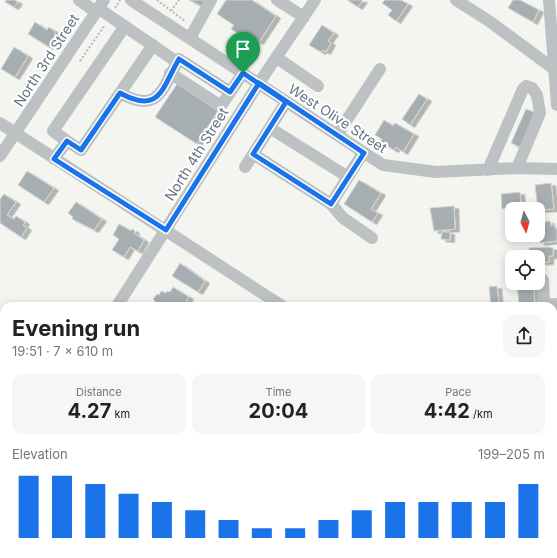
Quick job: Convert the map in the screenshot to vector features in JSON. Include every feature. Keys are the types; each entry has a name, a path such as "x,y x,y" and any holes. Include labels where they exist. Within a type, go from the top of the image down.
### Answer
{"street":[{"path":"79,0 100,7 111,17 178,62"},
{"name":"West Olive Street","path":"131,0 383,166 436,172 517,168 557,169"},
{"path":"190,38 211,0"},
{"path":"277,0 304,17"},
{"name":"North 4th Street","path":"120,302 259,83 315,0"},
{"path":"456,0 489,21 554,69"},
{"path":"549,0 557,105"},
{"name":"North 3rd Street","path":"0,156 100,7"},
{"path":"125,26 53,131 67,141 81,150 153,45"},
{"path":"277,58 318,86"},
{"path":"120,93 140,102 146,102 154,97 155,90 163,78 170,73 179,59 230,92"},
{"path":"337,135 380,68"},
{"path":"170,73 221,106 243,73"},
{"path":"488,170 523,89 526,86 532,88 537,95 540,113 517,168"},
{"path":"245,167 286,102"},
{"path":"0,123 276,302"},
{"path":"270,128 348,177"},
{"path":"54,159 67,141"},
{"path":"331,204 364,153"},
{"path":"253,154 331,204 343,218 372,238"},
{"path":"543,290 544,302"}],"path":[{"path":"171,10 179,0"},
{"path":"80,60 111,17"}],"building":[{"path":"6,0 15,0 18,2 14,7 5,2"},
{"path":"189,0 208,0 203,7"},
{"path":"226,0 252,0 276,16 259,42 255,40 252,43 231,29 234,25 217,14"},
{"path":"347,0 363,0 358,7"},
{"path":"385,0 401,0 408,4 396,21 388,15 392,10 382,3"},
{"path":"513,0 520,0 539,10 533,22 508,8"},
{"path":"35,22 47,30 49,27 56,32 54,34 58,37 49,47 28,34"},
{"path":"322,25 334,33 328,41 331,43 326,52 323,50 321,52 309,45"},
{"path":"14,47 28,56 15,77 1,69"},
{"path":"177,84 218,111 197,144 155,117"},
{"path":"419,94 427,99 410,125 402,119"},
{"path":"526,109 537,113 522,148 511,143"},
{"path":"384,120 393,126 395,123 414,134 403,152 396,147 394,150 380,142 382,139 375,135"},
{"path":"27,171 54,188 44,202 18,185"},
{"path":"359,180 381,193 371,209 378,213 372,222 344,204"},
{"path":"551,183 554,209 545,210 545,202 537,202 535,185"},
{"path":"520,192 521,202 505,202 505,209 502,209 501,194"},
{"path":"4,194 16,202 7,215 14,219 16,216 25,222 23,225 27,228 21,237 0,223 0,199"},
{"path":"76,202 102,219 94,230 72,219 73,217 68,213"},
{"path":"454,206 455,229 434,231 430,208"},
{"path":"550,221 551,226 555,225 555,228 557,228 557,241 540,243 545,242 545,222"},
{"path":"119,224 131,231 132,229 135,231 134,233 144,240 138,251 130,247 124,257 112,250 119,239 113,235"},
{"path":"442,232 450,232 450,240 441,239"},
{"path":"529,248 553,248 553,256 549,256 549,262 545,262 545,250 529,250"},
{"path":"180,263 205,281 198,292 172,276"},
{"path":"497,286 499,302 491,302 489,287"},
{"path":"173,287 189,297 186,302 154,302 153,299 157,294 159,295 161,291 166,293 167,291 170,292"},
{"path":"518,290 534,290 535,302 519,302"}],"route":[{"path":"243,73 230,92 179,59 170,73 168,81 160,93 152,100 146,102 134,101 120,93 81,150 67,141 54,159 166,230 259,83 364,153 331,204 253,154 286,102 259,83 243,73"}]}
